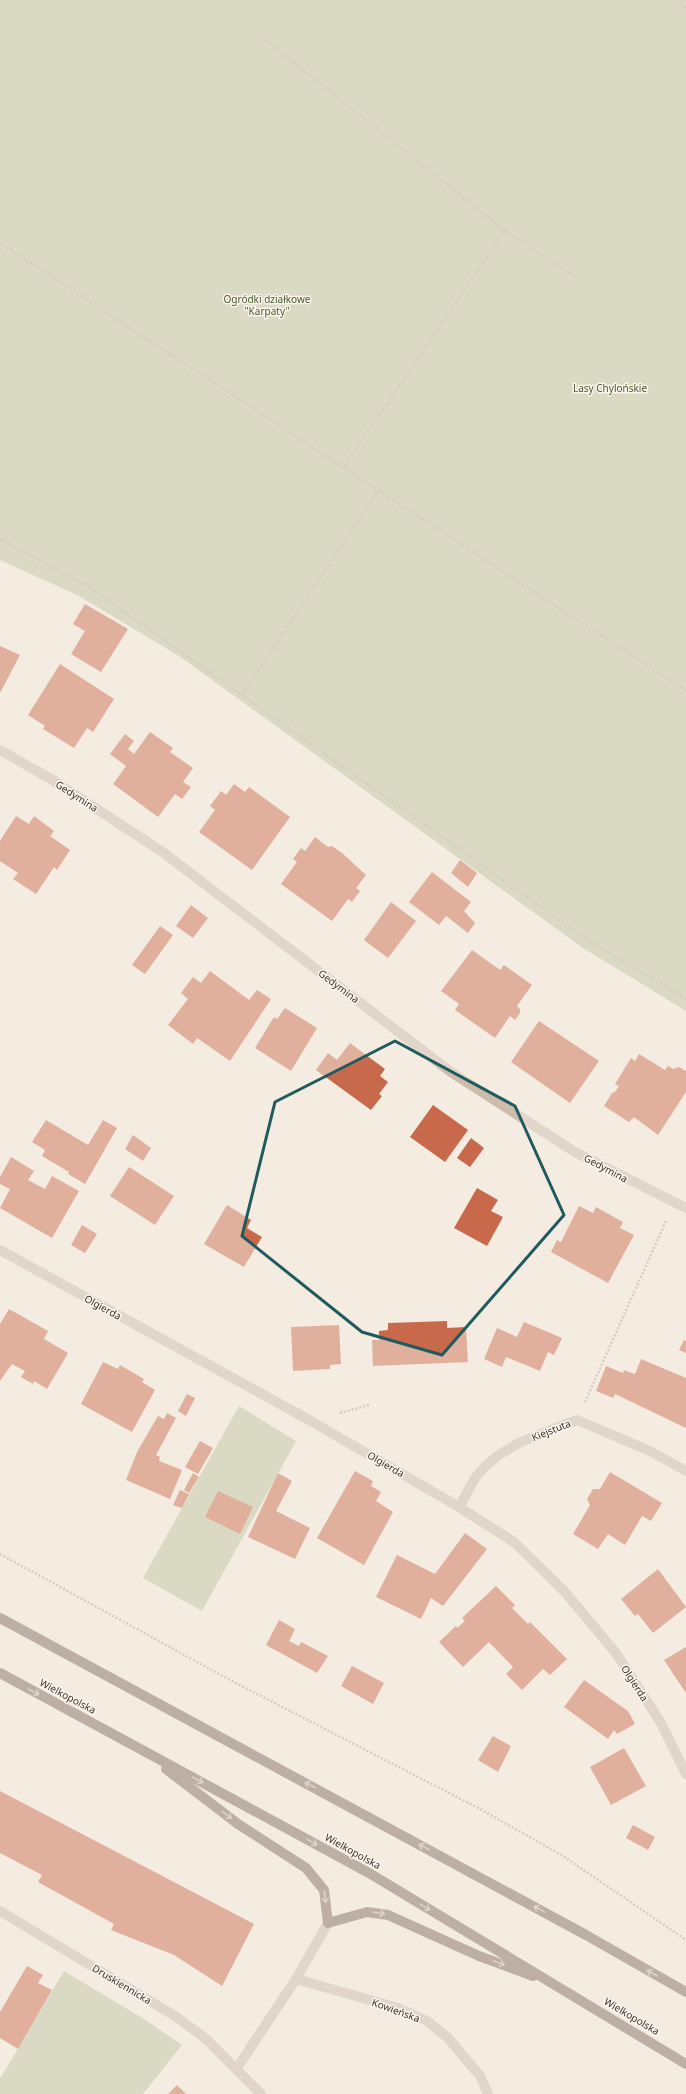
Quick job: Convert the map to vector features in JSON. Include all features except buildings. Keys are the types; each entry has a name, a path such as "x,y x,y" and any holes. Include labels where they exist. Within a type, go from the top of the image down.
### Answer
{"main road":[{"path":"0,1618 579,1931 686,1992"},
{"name":"Wielkopolska","path":"0,1673 369,1873 558,1985 686,2064"},
{"path":"141,1749 238,1824 306,1868 324,1890 328,1923 367,1912 388,1915 479,1956 558,1985"}],"street":[{"name":"Gedymina","path":"0,750 51,779 164,854 452,1072 575,1152 667,1200 686,1208"},
{"name":"Olgierda","path":"0,1250 311,1421 459,1507 514,1542 565,1592 616,1653 661,1723 686,1774"},
{"name":"Kiejstuta","path":"459,1507 479,1473 493,1459 512,1446 577,1420 650,1451 686,1471"},
{"name":"Druskiennicka","path":"0,1911 175,2016 205,2038 237,2068 261,2094"},
{"path":"237,2068 296,1979 328,1923"},
{"name":"Kowieńska","path":"296,1979 398,2008 427,2021 448,2038 480,2076 488,2094"}],"path":[{"path":"679,0 686,8"},
{"path":"266,40 505,231 579,279"},
{"path":"343,468 505,231"},
{"path":"0,243 686,691"},
{"path":"242,695 378,491"},
{"path":"0,539 88,586 589,942 686,999"},
{"path":"577,1420 666,1224 667,1200"},
{"path":"0,1554 230,1680 480,1809 563,1856 686,1940"}],"highlighted area":[{"path":"395,1041 515,1106 564,1215 442,1355 362,1332 242,1236 275,1102"}],"green space":[{"name":"Ogródki działkowe \"Karpaty\"","path":"0,0 686,0 686,1011 583,948 179,656 79,596 0,560"},
{"path":"239,1406 296,1441 202,1611 143,1578"},
{"path":"64,1971 144,2019 182,2045 143,2094 0,2094 0,2079"}],"park label":[{"name":"Lasy Chylońskie","path":"610,388"}]}
